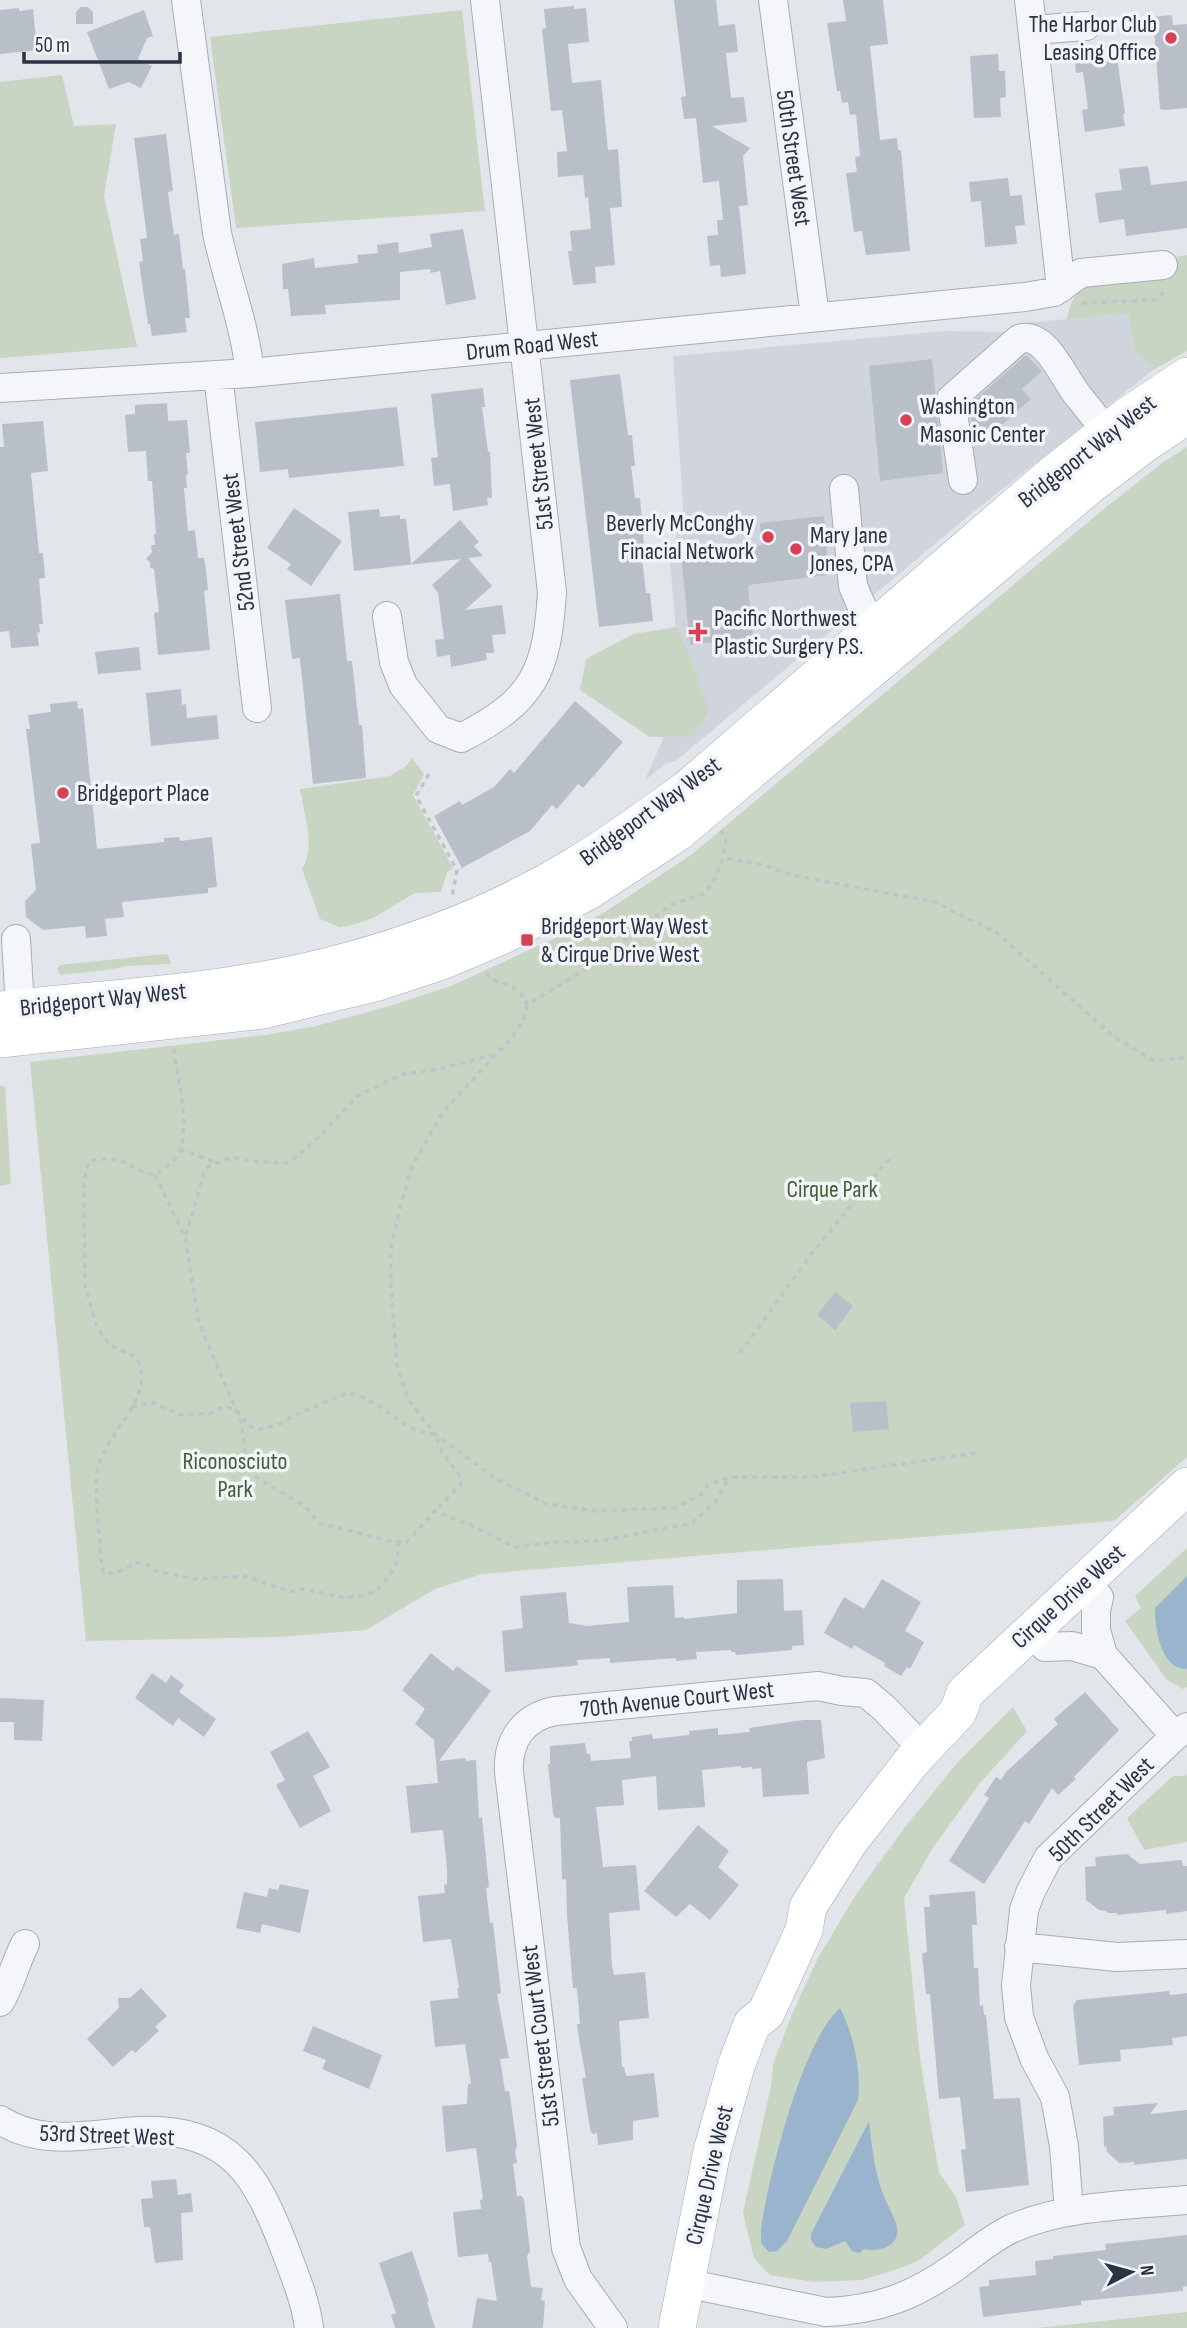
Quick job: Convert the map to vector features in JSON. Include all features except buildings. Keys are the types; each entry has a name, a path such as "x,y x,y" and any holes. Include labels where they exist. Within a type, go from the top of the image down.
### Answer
{"main road":[{"name":"Bridgeport Way West","path":"10,1009 232,985 357,959 462,922 571,869 687,789 1054,472 1107,431 1187,376"},
{"name":"Bridgeport Way West","path":"0,1039 262,1010 309,1000 442,961 503,935 566,903 677,833 1089,486 1143,444 1187,415"},
{"name":"Cirque Drive West","path":"958,1712 983,1706 1099,1597 1187,1486"},
{"name":"Cirque Drive West","path":"677,2328 712,2151 736,2066 752,2024 766,2012 804,1930 808,1907 849,1842 918,1755 958,1712 965,1693 1150,1536 1187,1515"}],"street":[{"path":"186,0 217,233 222,259 242,322 250,373"},
{"name":"51st Street West","path":"387,616 394,662 403,685 438,729 461,738 506,712 526,691 541,664 549,635 552,592 485,0"},
{"name":"50th Street West","path":"773,0 815,316"},
{"path":"1029,0 1058,290"},
{"path":"1033,30 1086,26"},
{"name":"Drum Road West","path":"0,388 250,373 1026,297 1058,290 1081,273 1163,265"},
{"path":"963,480 951,399 1012,344 1026,337 1038,341 1107,431"},
{"name":"52nd Street West","path":"218,375 257,708"},
{"path":"844,489 853,586 858,600 877,625"},
{"path":"10,1009 16,939"},
{"path":"1099,1597 1096,1630 1103,1655"},
{"path":"1045,1647 1072,1646 1103,1655 1181,1731"},
{"name":"70th Avenue Court West","path":"519,1732 536,1716 555,1711 826,1686 842,1691 866,1693 918,1755"},
{"name":"50th Street West","path":"1069,2212 1064,2146 1055,2097 1034,2058 1019,2017 1016,1985 1018,1947 1027,1901 1048,1858 1181,1731"},
{"name":"51st Street Court West","path":"519,1732 511,1748 509,1772 564,2237 568,2258 575,2273 613,2328"},
{"path":"0,2001 7,1991 24,1944"},
{"path":"1018,1947 1117,1957 1187,1954"},
{"name":"53rd Street West","path":"0,2120 27,2132 60,2138 155,2131 203,2141 226,2152 241,2164 258,2186 299,2288 309,2328"},
{"path":"685,2283 826,2312 849,2311 907,2297 957,2266 994,2237 1043,2218 1069,2212 1187,2200"}],"path":[{"path":"1058,290 1075,303 1156,300"},
{"path":"429,774 416,796 457,870 451,895 455,905"},
{"path":"527,1005 581,972 672,904 704,894 716,877 723,858 726,839 719,828"},
{"path":"723,858 763,865 796,876 935,902 997,933 1113,1036 1154,1061 1187,1057"},
{"path":"484,968 490,979 518,990 525,997 527,1005 523,1021 442,1113 417,1158 404,1193 391,1247 397,1364 409,1401 435,1434 496,1479 547,1504 596,1511 674,1508 701,1495 708,1485 729,1477 811,1477 977,1453"},
{"path":"172,1040 183,1123 183,1141 178,1156 155,1175 141,1173 121,1160 104,1158 89,1161 84,1180 85,1286 97,1327 110,1345 136,1357 140,1363 142,1385 132,1407 114,1432 97,1471 104,1574 118,1572 137,1563 148,1565 156,1571 194,1579 245,1576 291,1592 301,1589 343,1597 365,1596 378,1589 391,1574 397,1560 399,1542"},
{"path":"185,1237 204,1173 214,1163 232,1157 249,1161 289,1163 321,1135 357,1096 369,1089 403,1073 439,1069 486,1058 496,1052"},
{"path":"180,1149 214,1163"},
{"path":"740,1353 812,1253 890,1158"},
{"path":"155,1175 185,1237 199,1323 241,1422 247,1462 256,1478 306,1507 318,1523 405,1543 461,1484 459,1475 442,1451 435,1434"},
{"path":"132,1407 151,1402 181,1415 212,1413 216,1409 229,1408 243,1414 248,1426 260,1429 280,1424 349,1392 370,1401 424,1434 435,1434"},
{"path":"435,1511 514,1546 600,1541 692,1523 716,1501 729,1477"}],"shaded area":[{"path":"1128,314 1135,350 1153,370 967,517 677,760 666,764 645,780 665,734 679,663 670,564 683,507 673,356 946,331 1009,332 1021,323"}],"green space":[{"path":"462,10 485,211 236,228 210,37"},
{"path":"62,75 74,126 116,124 104,196 137,347 0,358 0,82"},
{"path":"1187,255 1187,351 1153,370 1135,350 1128,314 1067,319 1076,295 1088,285 1131,269"},
{"name":"Cirque Park","path":"1187,447 1187,1457 1114,1521 482,1574 435,1589 366,1630 278,1637 86,1641 30,1062 265,1035 316,1026 451,986 562,935 605,912 691,855 1105,508"},
{"path":"676,627 692,661 709,711 694,736 650,737 580,690 586,659 633,634"},
{"path":"412,758 424,774 413,795 453,868 447,872 441,892 415,893 373,918 349,926 339,927 320,919 302,869 309,841 300,789 390,776 406,766"},
{"path":"168,955 171,964 124,966 60,975 57,968 61,965"},
{"path":"0,1086 5,1086 11,1184 0,1186"},
{"path":"1187,1548 1187,1687 1183,1689 1167,1680 1125,1621 1141,1608 1135,1596"},
{"path":"1013,1707 1027,1731 979,1784 932,1849 904,1898 920,2058 939,2172 956,2197 965,2225 918,2261 862,2280 813,2282 770,2275 754,2258 743,2213 771,2086 773,2064 792,2014 818,1958 855,1896 905,1827 958,1762"},
{"path":"1187,1774 1187,1842 1144,1850 1127,1818 1173,1776"},
{"path":"1187,2312 1187,2328 1037,2328"}],"water":[{"path":"1187,1576 1187,1669 1178,1668 1165,1656 1158,1637 1155,1608"},
{"path":"840,2008 855,2052 858,2100 787,2241 777,2251 769,2252 761,2243 761,2229 779,2146 800,2079 813,2049 826,2025"},
{"path":"869,2121 877,2174 897,2227 897,2235 892,2243 884,2248 864,2249 859,2253 852,2251 845,2241 826,2249 816,2247 811,2240 811,2234"}],"place":[{"name":"The Harbor Club Leasing Office","path":"1171,38"},
{"name":"Washington Masonic Center","path":"906,420"},
{"name":"Beverly McConghy Finacial Network","path":"768,537"},
{"name":"Mary Jane Jones, CPA","path":"796,549"},
{"name":"Pacific Northwest Plastic Surgery P.S.","path":"698,632"},
{"name":"Bridgeport Place","path":"63,793"},
{"name":"Bridgeport Way West & Cirque Drive West","path":"527,940"}],"park label":[{"name":"Riconosciuto Park","path":"235,1475"}]}
